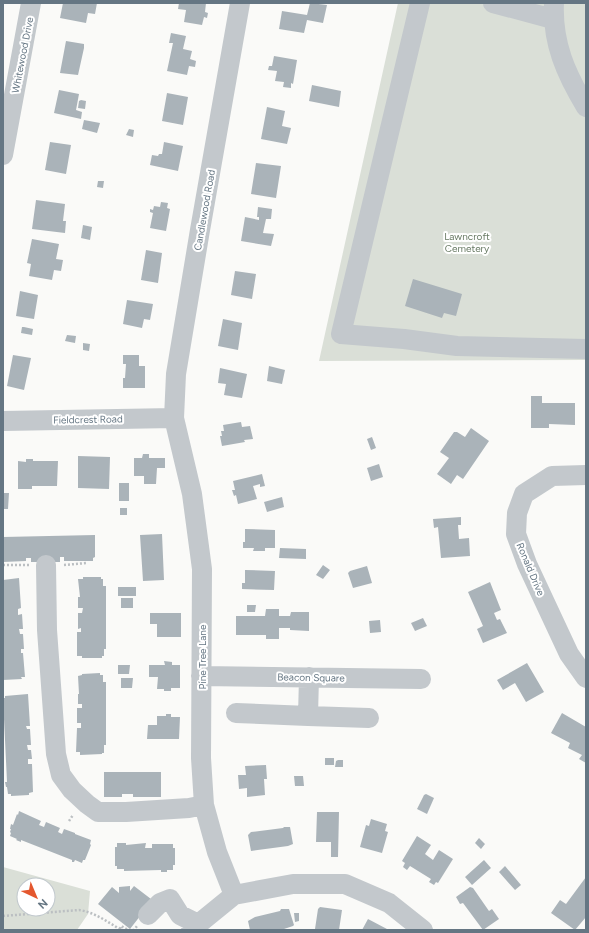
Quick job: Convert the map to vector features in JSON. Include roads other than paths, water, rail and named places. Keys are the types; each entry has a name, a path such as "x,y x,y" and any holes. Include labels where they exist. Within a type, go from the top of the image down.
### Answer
{"street":[{"name":"Whitewood Drive","path":"3,155 31,3"},
{"name":"Candlewood Road","path":"174,418 176,374 240,3"},
{"path":"420,3 341,334 404,338 457,346 586,349"},
{"path":"493,3 553,11 558,49 572,84 586,107"},
{"name":"Fieldcrest Road","path":"3,421 174,418"},
{"name":"Pine Tree Lane","path":"174,418 192,494 202,569 201,758 204,805 217,852 234,895"},
{"name":"Ronald Drive","path":"586,475 552,476 524,494 517,513 516,534 527,564 569,654 586,678"},
{"path":"46,565 48,638 56,754 61,775 72,790 98,812 126,812 189,808 204,805"},
{"name":"Beacon Square","path":"201,676 421,679"},
{"path":"308,716 309,677"},
{"path":"236,713 369,718"},
{"path":"148,915 160,903 170,899 180,915 194,927 234,895 293,884 345,884 389,903 423,930"}],"park label":[{"name":"Lawncroft Cemetery","path":"467,242"}]}
